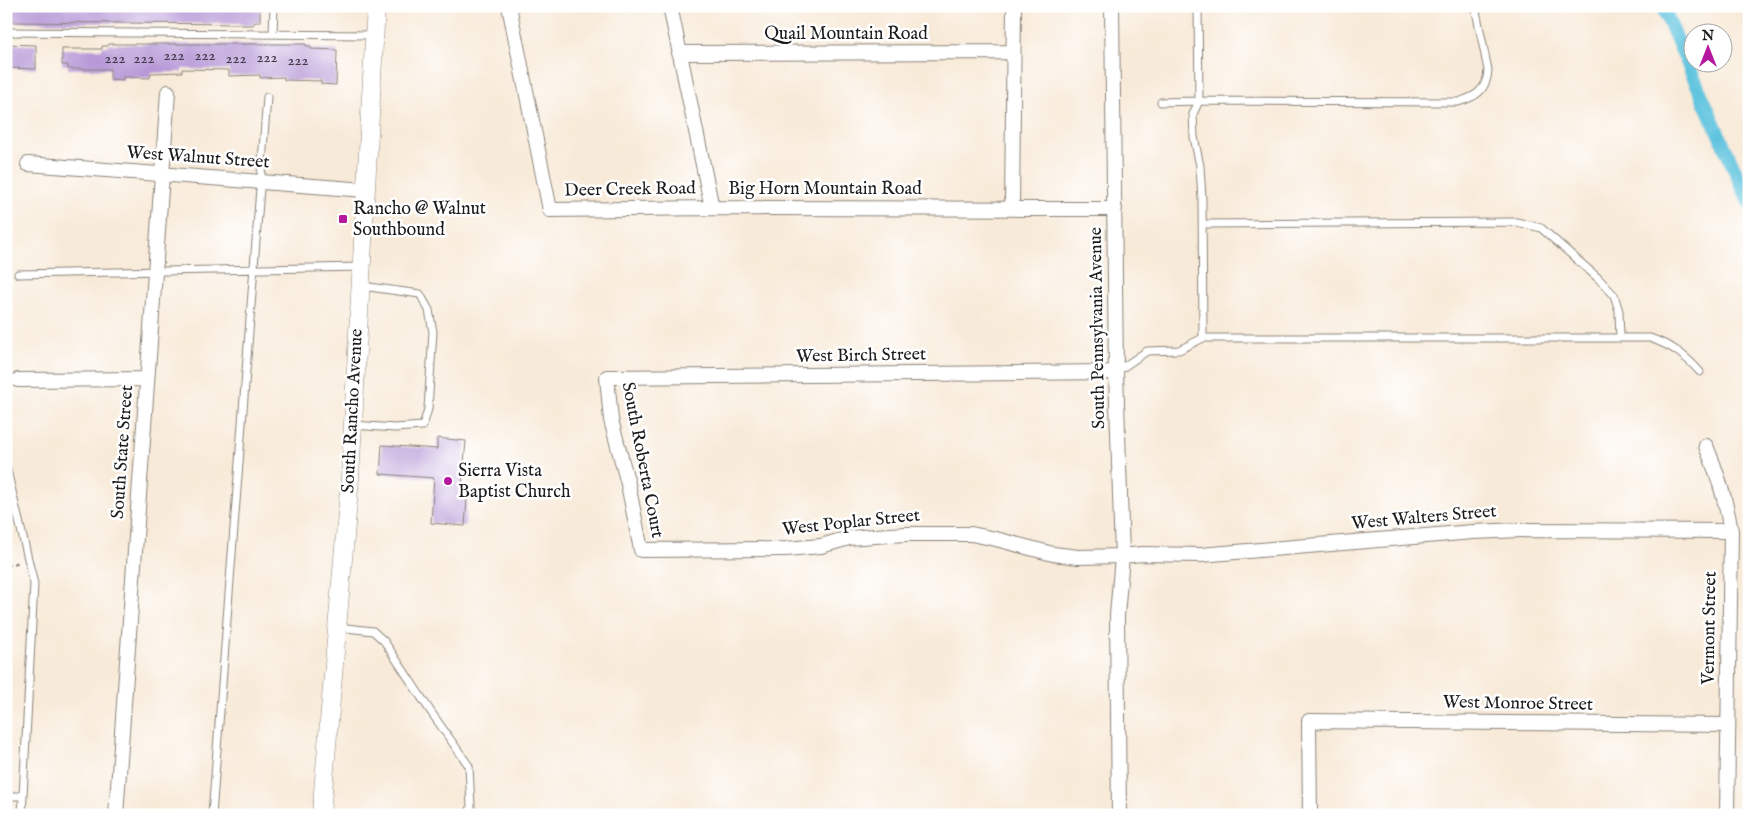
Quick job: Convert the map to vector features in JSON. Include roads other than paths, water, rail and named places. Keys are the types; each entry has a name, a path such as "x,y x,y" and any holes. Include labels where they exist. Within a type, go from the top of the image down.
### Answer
{"street":[{"name":"South Rancho Avenue","path":"321,815 350,478 376,6"},
{"name":"Deer Creek Road","path":"509,6 550,210 712,208"},
{"name":"Big Horn Mountain Road","path":"670,6 712,208 1115,209"},
{"path":"1012,209 1014,6"},
{"name":"South Pennsylvania Avenue","path":"1112,6 1116,372 1122,556 1117,616 1119,815"},
{"name":"Quail Mountain Road","path":"679,53 1013,52"},
{"name":"South State Street","path":"116,815 168,92"},
{"name":"West Walnut Street","path":"28,164 366,190"},
{"name":"West Birch Street","path":"607,377 1116,372"},
{"name":"South Roberta Court","path":"607,377 612,420 628,484 641,550"},
{"path":"15,380 147,379"},
{"name":"Vermont Street","path":"1706,446 1724,494 1731,531 1727,815"},
{"name":"West Walters Street","path":"1122,556 1142,554 1200,555 1512,530 1731,531"},
{"name":"West Poplar Street","path":"641,550 786,549 821,546 849,538 906,534 962,534 996,539 1053,554 1078,557 1122,556"},
{"name":"West Monroe Street","path":"1310,815 1309,721 1728,725"}],"lane":[{"path":"273,34 274,6"},
{"path":"1198,6 1199,101 1193,114 1200,166 1203,224 1203,338"},
{"path":"1161,102 1458,102 1471,99 1481,91 1488,81 1488,70 1475,6"},
{"path":"6,32 375,35"},
{"path":"212,815 267,97"},
{"path":"6,222 7,244"},
{"path":"1203,224 1517,222 1530,224 1541,228 1598,278 1614,295 1619,311 1620,338"},
{"path":"18,274 362,267"},
{"path":"353,425 394,428 423,426 428,409 433,332 429,310 420,294 360,286"},
{"path":"1116,372 1147,351 1179,350 1203,338 1650,338 1670,346 1688,359 1700,372"},
{"path":"6,466 34,584 22,815"},
{"path":"337,627 373,631 384,641 469,766 471,807 469,815"},
{"path":"6,796 23,796"}],"waterway":[{"path":"1662,6 1749,202"}],"place":[{"name":"Rancho @ Walnut Southbound","path":"343,219"},
{"name":"Sierra Vista Baptist Church","path":"448,481"}]}
